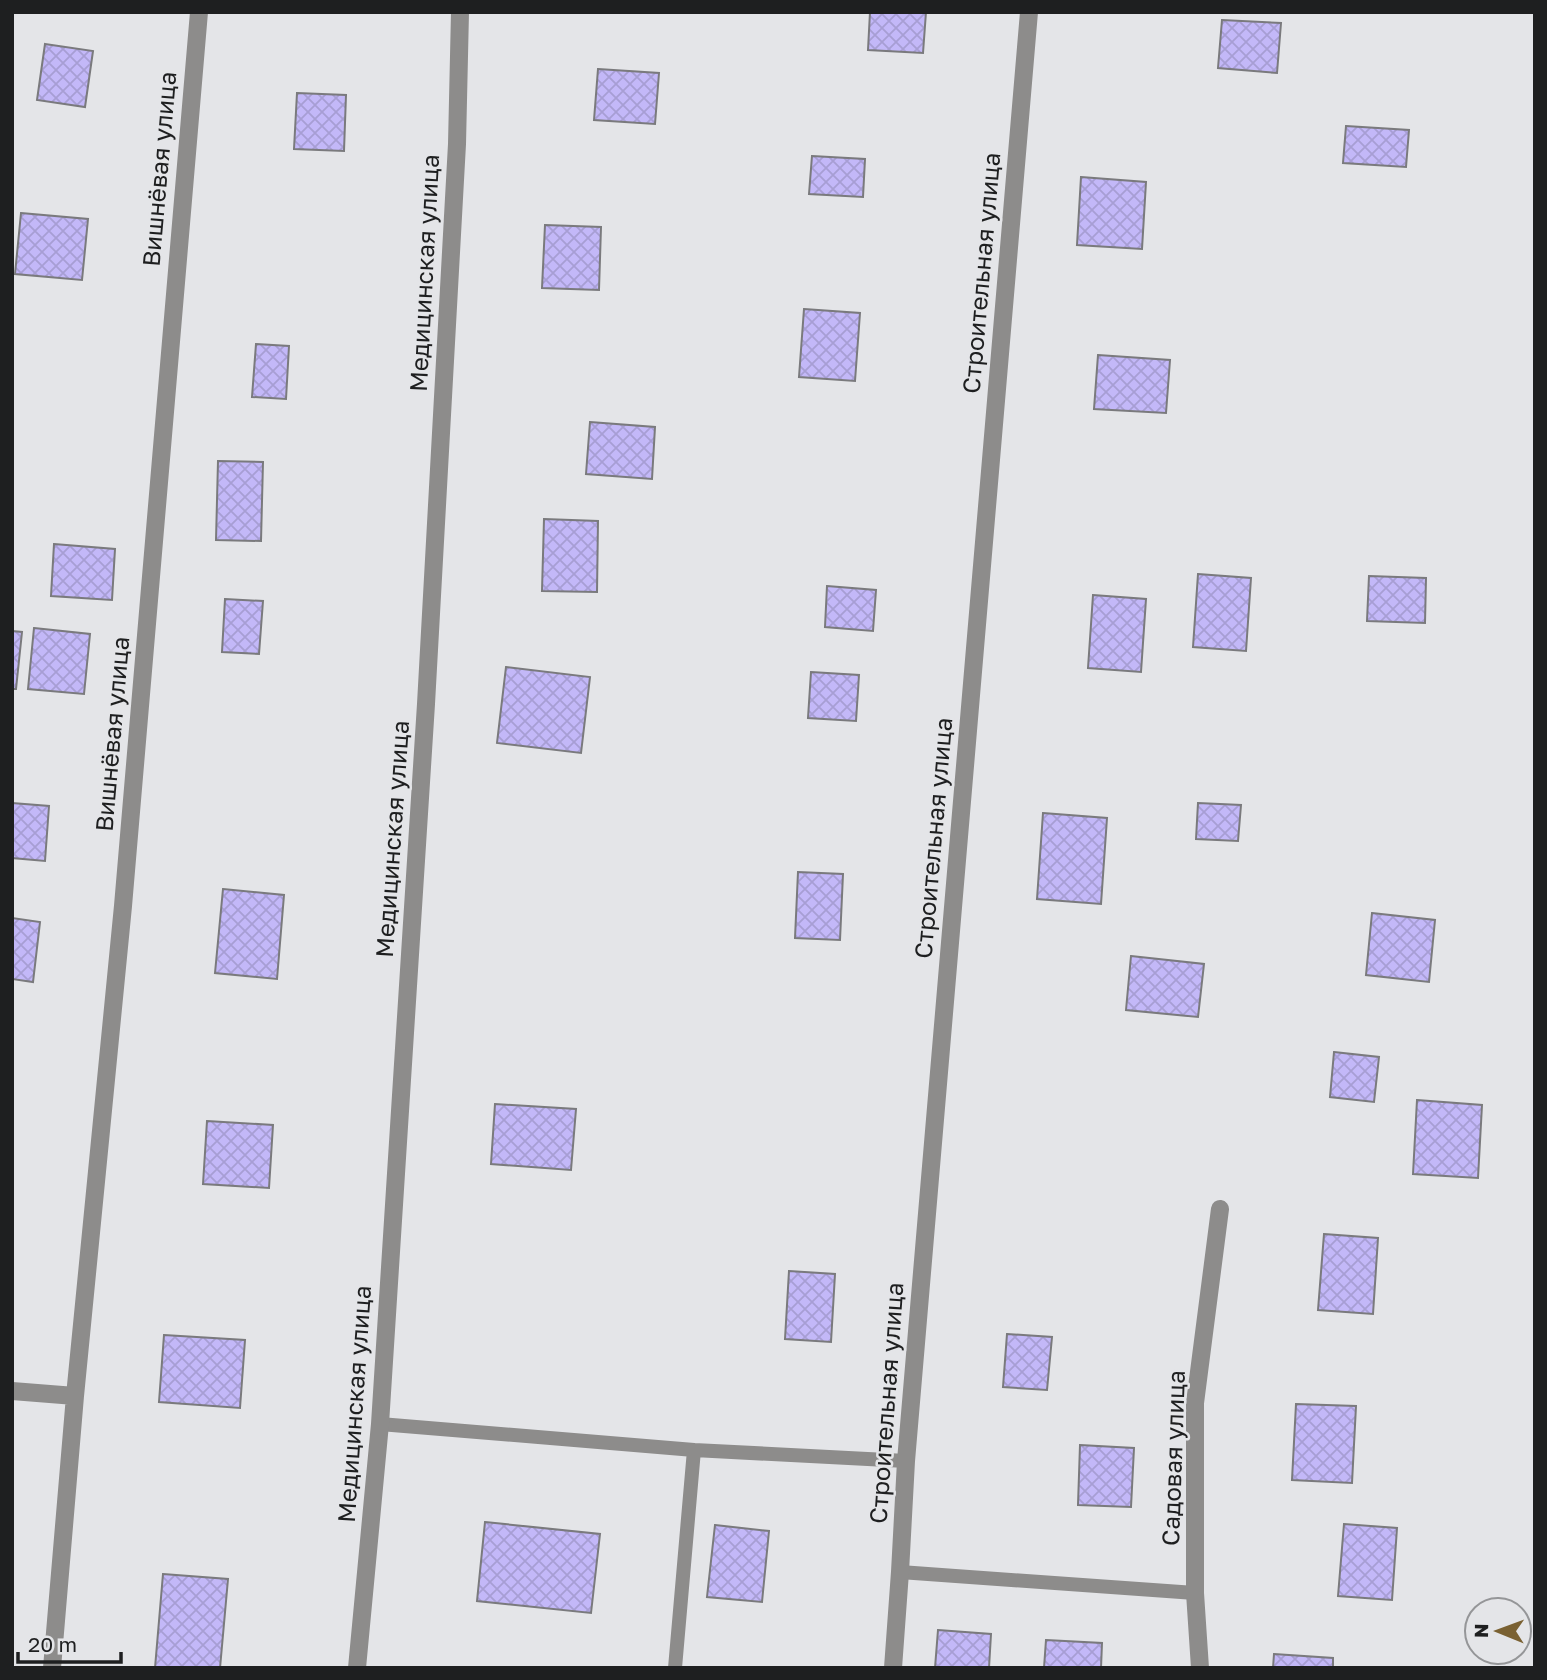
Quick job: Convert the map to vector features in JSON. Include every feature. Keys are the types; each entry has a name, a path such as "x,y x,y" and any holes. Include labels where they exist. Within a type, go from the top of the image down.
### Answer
{"street":[{"name":"Вишнёвая улица","path":"52,1668 75,1396 123,906 199,12"},
{"name":"Медицинская улица","path":"357,1668 380,1424 427,690 457,144 460,12"},
{"name":"Строительная улица","path":"892,1668 906,1461 1029,12"},
{"name":"Садовая улица","path":"1200,1668 1195,1593 1195,1403 1220,1209"},
{"path":"12,1391 75,1396"}],"lane":[{"path":"380,1424 694,1450 906,1461"},
{"path":"675,1668 694,1450"},
{"path":"900,1572 1195,1593"}],"building":[{"path":"870,12 926,12 923,53 868,50"},
{"path":"1222,20 1281,23 1277,73 1218,68"},
{"path":"45,44 93,51 85,107 37,100"},
{"path":"598,69 659,73 655,124 594,120"},
{"path":"297,93 346,95 344,151 294,149"},
{"path":"1346,126 1409,130 1406,167 1343,163"},
{"path":"812,156 865,159 863,197 809,194"},
{"path":"1081,177 1146,182 1142,249 1077,245"},
{"path":"21,213 88,219 82,280 15,274"},
{"path":"545,225 601,227 599,290 542,288"},
{"path":"804,309 860,313 855,381 799,377"},
{"path":"256,344 289,346 286,399 252,397"},
{"path":"1098,355 1170,360 1166,413 1094,409"},
{"path":"590,422 655,427 652,479 586,474"},
{"path":"218,461 263,462 261,541 216,540"},
{"path":"544,519 598,521 597,592 542,591"},
{"path":"54,544 115,549 112,600 51,596"},
{"path":"1198,574 1251,578 1246,651 1193,647"},
{"path":"1369,576 1426,578 1425,623 1367,621"},
{"path":"827,586 876,590 873,631 825,627"},
{"path":"1093,595 1146,599 1141,672 1088,668"},
{"path":"225,599 263,601 259,654 222,652"},
{"path":"34,628 90,634 84,694 28,689"},
{"path":"12,631 22,632 16,689 12,689"},
{"path":"506,667 590,677 581,753 497,743"},
{"path":"811,672 859,675 856,721 808,718"},
{"path":"12,803 49,806 45,861 12,858"},
{"path":"1198,803 1241,805 1238,841 1196,839"},
{"path":"1043,813 1107,818 1101,904 1037,899"},
{"path":"798,872 843,874 840,940 795,938"},
{"path":"223,889 284,895 277,979 215,973"},
{"path":"1372,913 1435,920 1429,982 1366,975"},
{"path":"12,918 40,922 33,982 12,979"},
{"path":"1131,956 1204,964 1198,1017 1126,1010"},
{"path":"1334,1052 1379,1057 1374,1102 1330,1097"},
{"path":"1417,1100 1482,1105 1478,1178 1413,1174"},
{"path":"495,1104 576,1109 571,1170 491,1164"},
{"path":"207,1121 273,1125 269,1188 203,1184"},
{"path":"1324,1234 1378,1238 1373,1314 1318,1310"},
{"path":"789,1271 835,1274 831,1342 785,1339"},
{"path":"1007,1334 1052,1337 1047,1390 1003,1387"},
{"path":"164,1335 245,1340 240,1408 159,1402"},
{"path":"1296,1404 1356,1406 1352,1483 1292,1480"},
{"path":"1080,1445 1134,1448 1131,1507 1078,1505"},
{"path":"485,1522 600,1534 591,1613 477,1601"},
{"path":"1344,1524 1397,1528 1392,1600 1338,1596"},
{"path":"715,1525 769,1531 762,1602 707,1597"},
{"path":"163,1574 228,1579 220,1668 155,1668"},
{"path":"938,1630 991,1634 989,1668 935,1668"},
{"path":"1046,1640 1102,1643 1101,1668 1044,1668"},
{"path":"1274,1654 1333,1658 1333,1668 1273,1668"}]}
